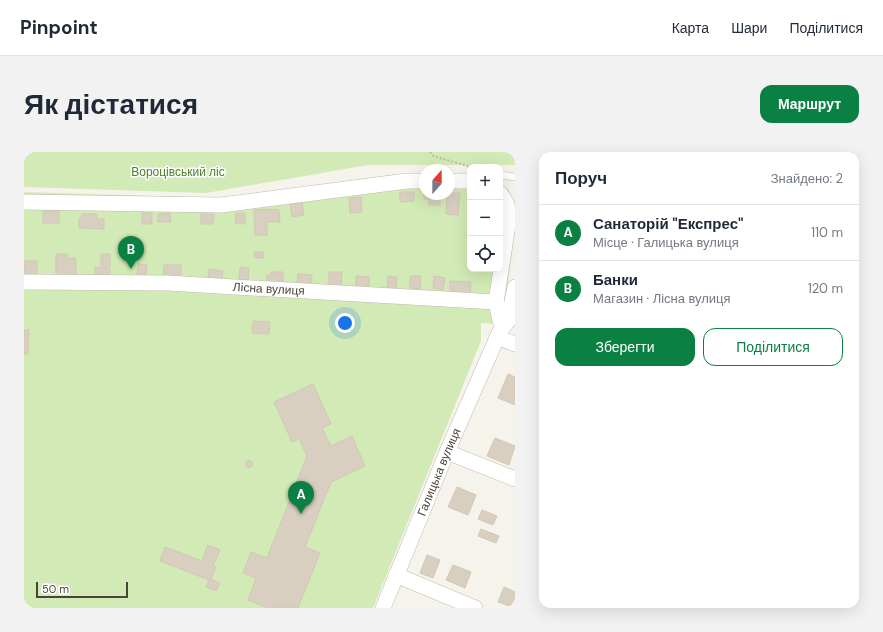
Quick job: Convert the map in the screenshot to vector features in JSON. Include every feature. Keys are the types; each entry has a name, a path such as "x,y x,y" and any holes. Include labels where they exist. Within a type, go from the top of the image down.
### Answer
{"street":[{"path":"24,202 221,204 407,181 419,181"},
{"path":"503,198 507,204 509,219 496,302 504,321"},
{"name":"Лісна вулиця","path":"24,282 167,283 496,302"},
{"path":"504,321 515,287"},
{"name":"Галицька вулиця","path":"383,608 504,321"},
{"path":"497,337 515,344"},
{"path":"448,452 515,479"},
{"path":"396,575 475,608"}],"lane":[{"path":"503,175 515,177"}],"path":[{"path":"430,152 433,156 467,166"}],"green space":[{"name":"Вороцівський ліс","path":"24,152 515,152 515,165 368,165 206,193 24,187"},
{"path":"399,174 419,175 419,200 455,200 455,175 467,175 467,272 503,272 503,186 508,189 515,203 515,225 504,316 497,324 481,323 481,341 373,608 24,608 24,192 219,198"}],"building":[{"path":"400,192 414,192 414,201 400,202"},
{"path":"455,193 460,193 458,215 446,214 447,200 455,200"},
{"path":"361,197 362,212 350,213 349,198"},
{"path":"429,200 440,200 440,205 429,205"},
{"path":"302,202 304,215 292,217 290,204"},
{"path":"254,210 279,210 280,222 267,222 267,235 255,235"},
{"path":"43,211 59,211 59,223 43,223"},
{"path":"142,213 152,213 152,224 142,224"},
{"path":"170,213 171,222 158,222 158,214"},
{"path":"236,213 245,213 245,224 235,223"},
{"path":"82,214 97,214 97,219 104,219 104,229 79,228 79,218 82,218"},
{"path":"201,214 214,214 213,224 201,224"},
{"path":"254,252 263,252 264,258 255,258"},
{"path":"56,254 68,254 68,258 76,258 76,277 56,277"},
{"path":"101,254 110,254 110,266 101,266"},
{"path":"24,261 37,261 37,279 24,279"},
{"path":"138,264 147,265 146,277 137,276"},
{"path":"164,265 181,265 181,280 169,280 169,274 163,274"},
{"path":"95,267 110,268 110,279 95,279"},
{"path":"240,267 249,268 248,281 239,280"},
{"path":"209,269 223,271 221,283 208,281"},
{"path":"271,272 283,272 283,285 267,285 267,275 271,275"},
{"path":"329,272 342,272 341,287 329,286"},
{"path":"298,274 312,275 311,290 297,289"},
{"path":"356,276 369,277 369,293 356,292"},
{"path":"388,276 397,277 396,289 387,289"},
{"path":"410,276 421,276 420,289 410,288"},
{"path":"434,276 445,278 443,290 433,288"},
{"path":"450,281 471,282 470,298 453,297 454,290 450,290"},
{"path":"253,321 270,322 269,334 252,333"},
{"path":"24,330 29,330 28,354 24,354"},
{"path":"508,374 515,377 515,405 498,398"},
{"path":"313,384 331,424 322,428 331,446 352,436 365,466 331,482 305,547 320,553 298,608 268,608 248,600 256,578 243,573 251,552 267,558 307,456 299,439 292,442 274,402"},
{"path":"495,438 515,446 509,465 487,456"},
{"path":"249,460 252,461 252,467 249,468 246,467 245,464 246,461"},
{"path":"457,487 476,495 468,515 448,507"},
{"path":"482,510 497,516 493,525 478,519"},
{"path":"481,529 499,536 496,543 478,536"},
{"path":"208,545 220,550 213,566 216,567 211,579 220,583 216,591 206,587 209,580 160,561 165,547 202,561"},
{"path":"427,555 440,560 433,578 420,573"},
{"path":"453,565 471,572 465,588 446,580"},
{"path":"504,587 515,592 515,608 498,602"}],"place":[{"name":"Банки","path":"131,269"},
{"name":"Санаторій \"Експрес\"","path":"301,514"}]}
